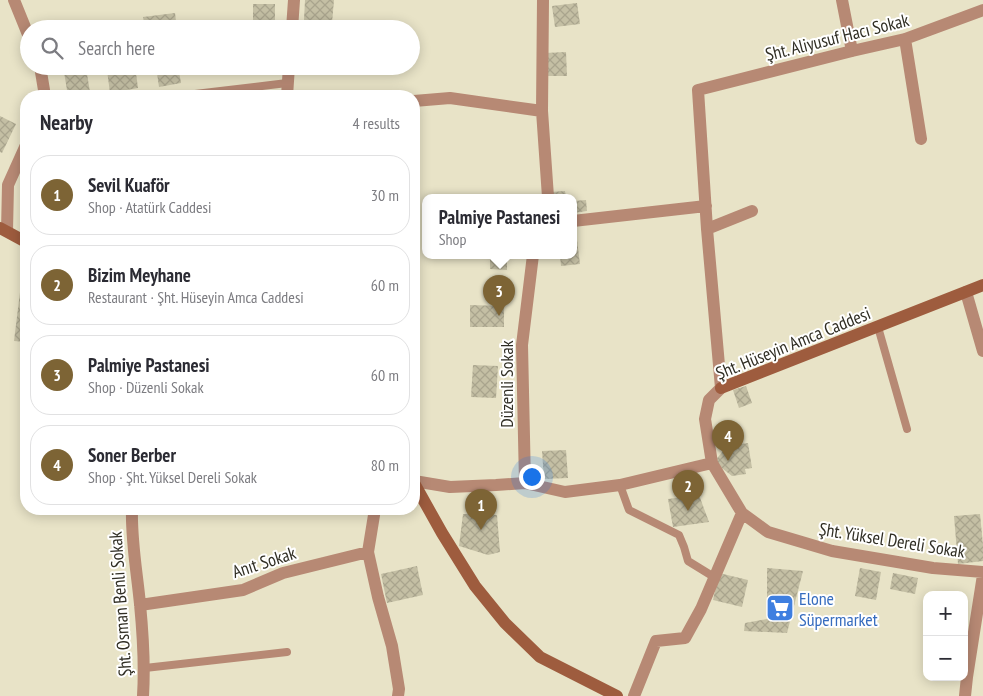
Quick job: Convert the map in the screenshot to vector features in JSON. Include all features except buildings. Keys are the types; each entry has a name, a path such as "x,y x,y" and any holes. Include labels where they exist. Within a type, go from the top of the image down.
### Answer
{"main road":[{"path":"4,229 20,238"},
{"name":"Şht. Hüseyin Amca Caddesi","path":"721,388 983,285"},
{"path":"420,494 475,586 505,623 540,657 617,696"}],"street":[{"path":"14,0 22,20"},
{"path":"293,20 294,0"},
{"path":"543,0 542,111 548,194"},
{"path":"842,0 852,51"},
{"name":"Şht. Aliyusuf Hacı Sokak","path":"706,206 698,90 905,39 983,10"},
{"path":"905,39 921,139"},
{"path":"42,75 44,90"},
{"path":"287,90 288,75"},
{"path":"420,100 450,98 542,111"},
{"path":"4,229 8,185 20,159"},
{"path":"577,221 706,206 721,388"},
{"path":"707,229 752,210"},
{"name":"Düzenli Sokak","path":"525,483 522,345 533,259"},
{"path":"966,292 983,350"},
{"name":"Şht. Hüseyin Amca Caddesi","path":"712,463 705,419 709,400 721,388"},
{"path":"420,483 450,487 525,483 565,492 620,484 712,463"},
{"name":"Şht. Yüksel Dereli Sokak","path":"712,463 742,513 768,532 832,551 933,568 983,574"},
{"path":"634,696 656,641 685,638 701,609 742,513"},
{"name":"Şht. Osman Benli Sokak","path":"132,515 145,668 143,696"},
{"path":"374,515 368,552 392,646 399,689 398,696"},
{"name":"Anıt Sokak","path":"140,605 243,590 283,573 368,552"},
{"path":"965,696 983,574"}],"lane":[{"path":"878,327 907,429"},
{"path":"620,484 629,510 679,535 688,560 714,577"},
{"path":"145,668 286,652"}],"place":[{"name":"Palmiye Pastanesi","path":"499,316"},
{"name":"Soner Berber","path":"728,461"},
{"name":"Bizim Meyhane","path":"688,511"},
{"name":"Sevil Kuaför","path":"481,530"},
{"name":"Elone Süpermarket","path":"780,608"}]}
